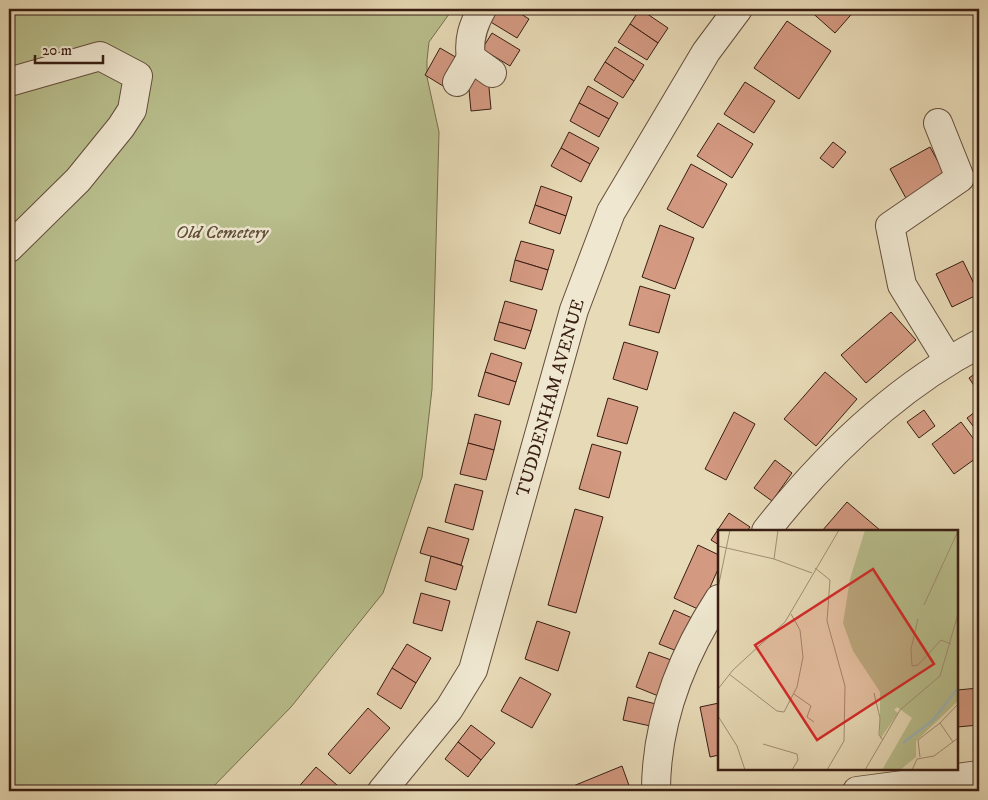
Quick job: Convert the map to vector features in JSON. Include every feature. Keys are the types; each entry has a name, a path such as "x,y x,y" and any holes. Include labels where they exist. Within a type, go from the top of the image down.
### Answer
{"street":[{"path":"457,82 481,65 469,47 473,24 482,9"},
{"name":"TUDDENHAM AVENUE","path":"382,791 449,709 473,670 574,310 611,212 706,52 738,9"},
{"path":"9,82 100,56 138,76 132,110 121,127 78,180 9,248"},
{"path":"938,123 960,178 890,226 902,285 948,360"},
{"path":"767,530 828,458 854,434 948,360 979,344"},
{"path":"656,791 659,746 664,718 688,657 718,601"},
{"path":"857,791 979,775"}],"green space":[{"name":"Old Cemetery","path":"9,9 471,9 469,12 452,10 429,42 427,60 427,77 439,132 432,389 422,477 383,593 291,707 209,791 9,791"}],"building":[{"path":"496,9 513,9 529,19 517,38 489,21"},
{"path":"640,9 668,28 658,43 630,24"},
{"path":"668,9 681,9 676,15"},
{"path":"808,9 856,9 835,33"},
{"path":"787,21 831,51 799,99 754,68"},
{"path":"630,24 658,43 647,60 618,42"},
{"path":"492,33 520,50 510,66 482,49"},
{"path":"615,47 644,65 634,81 605,62"},
{"path":"440,48 459,59 443,86 425,75"},
{"path":"605,62 634,81 623,98 594,80"},
{"path":"488,77 491,109 471,111 468,79"},
{"path":"745,82 775,101 754,133 724,114"},
{"path":"979,84 979,94 975,86"},
{"path":"588,86 618,103 609,119 579,103"},
{"path":"579,103 609,119 599,137 570,121"},
{"path":"718,123 753,144 732,178 697,156"},
{"path":"569,132 599,148 590,164 561,148"},
{"path":"833,142 846,152 833,168 820,158"},
{"path":"930,147 947,178 907,200 890,169"},
{"path":"561,148 590,164 581,182 551,166"},
{"path":"691,164 727,184 703,228 667,209"},
{"path":"541,186 572,197 566,216 535,205"},
{"path":"535,205 566,216 560,234 529,223"},
{"path":"660,225 694,238 675,289 642,277"},
{"path":"521,241 554,250 548,270 515,260"},
{"path":"515,260 548,270 542,290 510,281"},
{"path":"963,261 979,294 952,307 936,274"},
{"path":"640,286 670,295 659,333 629,325"},
{"path":"505,301 537,310 531,331 499,322"},
{"path":"891,312 916,340 866,383 841,355"},
{"path":"499,322 531,331 525,349 494,340"},
{"path":"624,342 658,352 647,390 613,379"},
{"path":"491,353 522,363 516,382 485,372"},
{"path":"979,371 979,393 969,378"},
{"path":"485,372 516,382 509,405 478,396"},
{"path":"825,372 857,399 816,446 784,419"},
{"path":"608,398 638,407 627,444 597,436"},
{"path":"979,409 979,434 967,418"},
{"path":"924,410 935,426 919,438 907,422"},
{"path":"734,412 755,424 726,480 705,469"},
{"path":"475,414 501,421 494,450 468,443"},
{"path":"961,422 979,446 979,456 954,474 932,444"},
{"path":"468,443 494,450 486,480 460,474"},
{"path":"592,444 621,452 609,498 579,489"},
{"path":"775,460 792,473 772,501 754,488"},
{"path":"455,484 483,491 473,530 445,522"},
{"path":"847,502 880,530 823,530"},
{"path":"575,509 603,517 576,613 548,605"},
{"path":"729,513 750,527 748,530 718,530 718,544 711,540"},
{"path":"428,527 469,539 461,565 420,553"},
{"path":"698,545 718,555 718,569 700,610 674,598"},
{"path":"431,556 463,566 456,590 425,581"},
{"path":"421,593 450,601 442,631 413,623"},
{"path":"674,610 692,618 677,651 659,644"},
{"path":"537,621 570,632 558,671 525,659"},
{"path":"407,644 431,658 416,683 392,668"},
{"path":"649,652 674,661 661,697 636,687"},
{"path":"392,668 416,683 401,709 377,694"},
{"path":"520,677 551,694 532,728 501,711"},
{"path":"979,688 979,725 958,727 958,690"},
{"path":"628,697 660,705 655,727 623,720"},
{"path":"718,703 718,755 710,757 700,707"},
{"path":"368,708 390,728 350,774 328,754"},
{"path":"471,725 495,743 481,760 458,742"},
{"path":"458,742 481,760 468,777 445,759"},
{"path":"622,766 631,791 561,791"},
{"path":"316,767 337,785 331,791 295,791"}]}
